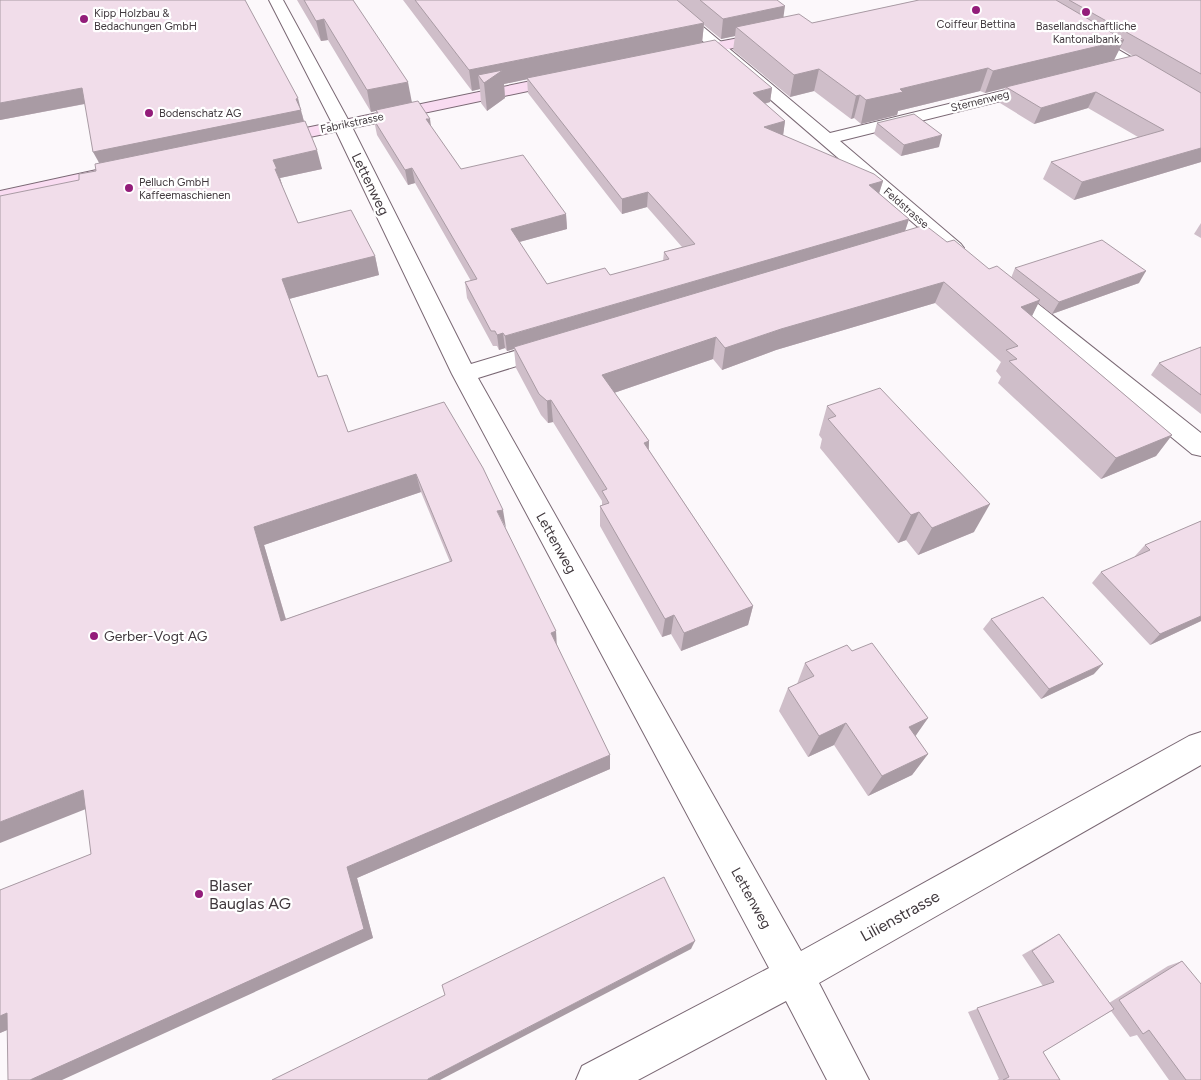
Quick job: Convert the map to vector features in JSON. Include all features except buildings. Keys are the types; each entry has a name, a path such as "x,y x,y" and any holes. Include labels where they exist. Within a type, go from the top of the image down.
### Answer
{"street":[{"name":"Lettenweg","path":"276,0 342,125 464,374 794,976 849,1080"},
{"name":"Feldstrasse","path":"662,0 719,46 827,139 926,236 966,258"},
{"path":"1023,0 1201,105"},
{"path":"671,56 789,32"},
{"path":"1113,68 1132,64"},
{"name":"Fabrikstrasse","path":"254,143 576,76"},
{"name":"Sternenweg","path":"827,139 1056,82"},
{"path":"0,196 127,170"},
{"path":"988,276 1201,447"},
{"path":"464,374 567,343"},
{"name":"Lilienstrasse","path":"596,1080 794,976 1201,747"}],"place":[{"name":"Coiffeur Bettina","path":"976,10"},
{"name":"Basellandschaftliche Kantonalbank","path":"1086,12"},
{"name":"Kipp Holzbau & Bedachungen GmbH","path":"84,19"},
{"name":"Bodenschatz AG","path":"149,113"},
{"name":"Pelluch GmbH Kaffeemaschienen","path":"129,188"},
{"name":"Gerber-Vogt AG","path":"94,636"},
{"name":"Blaser Bauglas AG","path":"199,894"}]}
